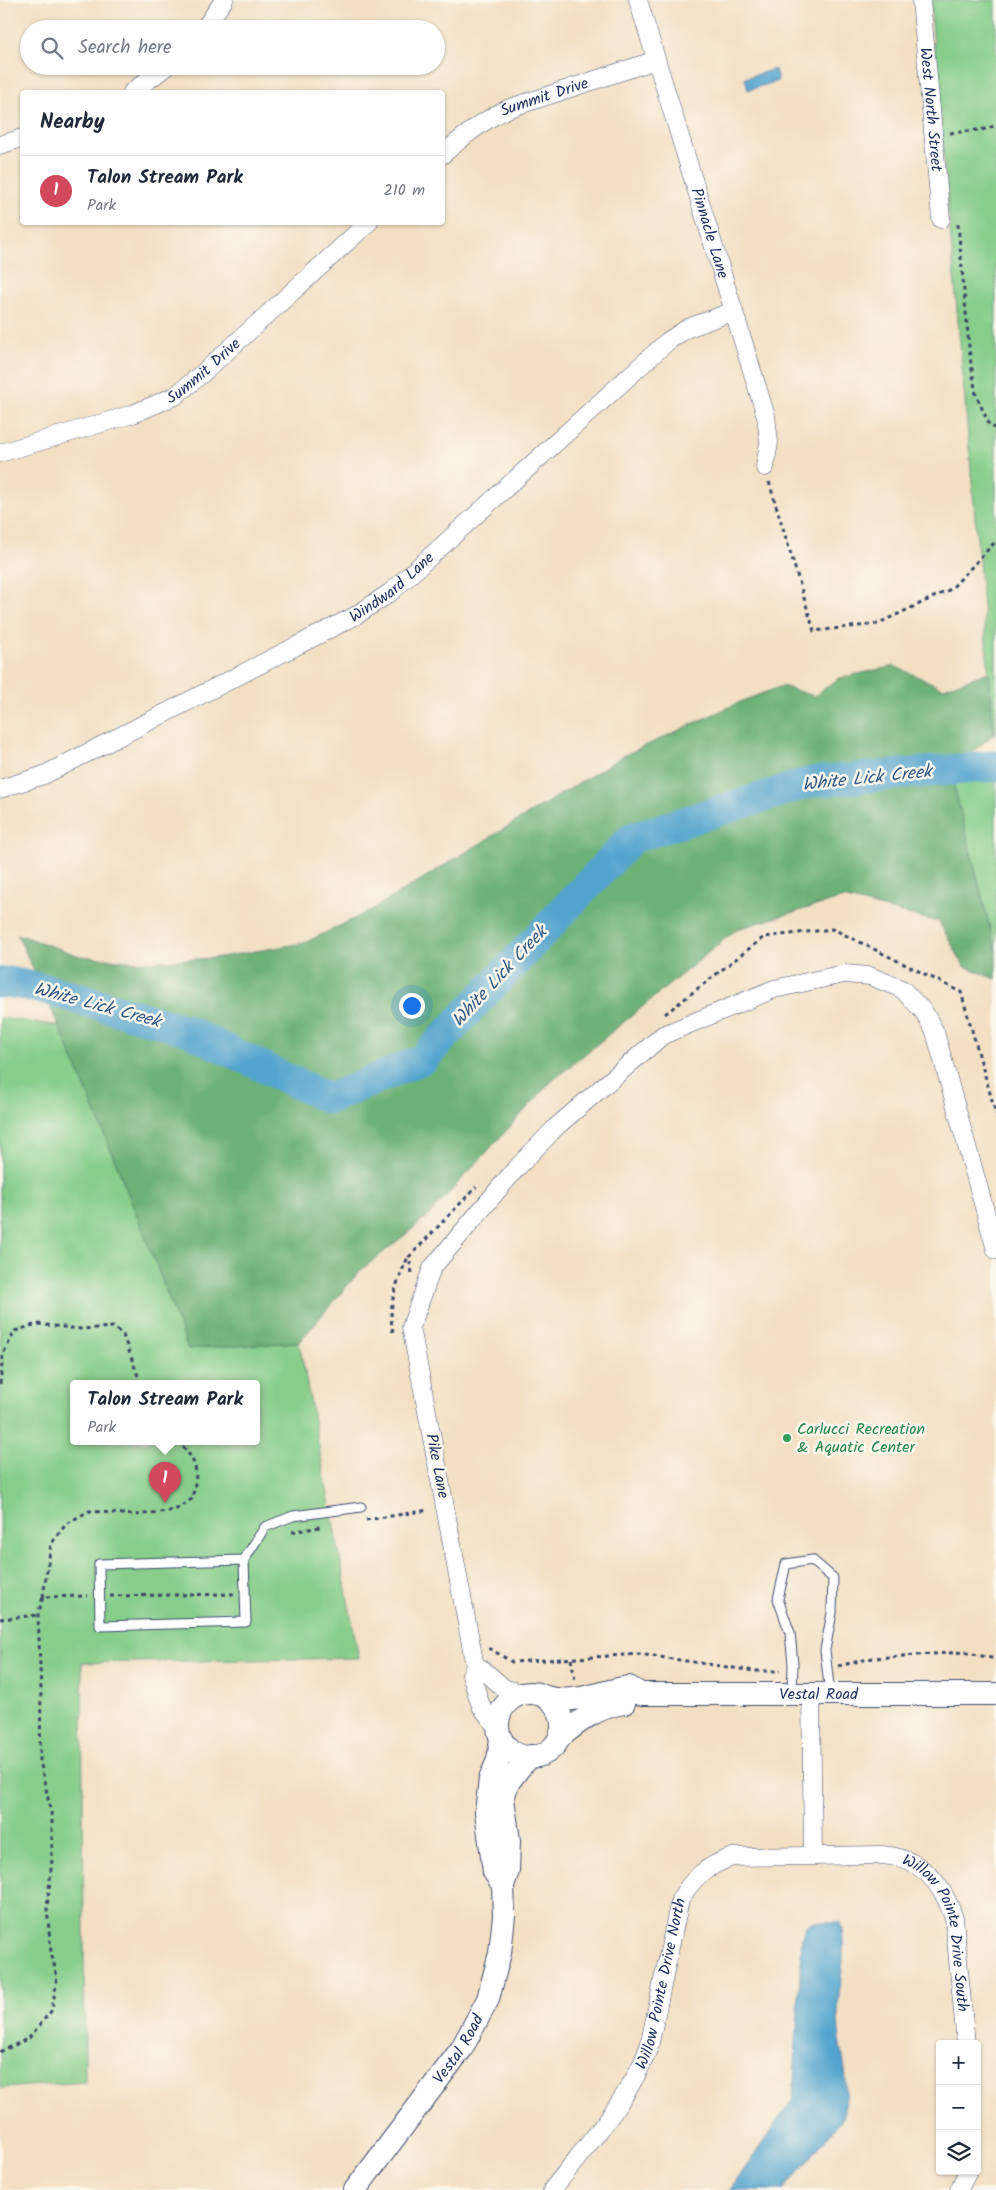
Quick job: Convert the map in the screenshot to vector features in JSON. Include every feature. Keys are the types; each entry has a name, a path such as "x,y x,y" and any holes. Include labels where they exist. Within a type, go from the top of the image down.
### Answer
{"street":[{"path":"210,20 224,0"},
{"name":"Pinnacle Lane","path":"638,0 766,416 769,442 765,467"},
{"name":"West North Street","path":"921,0 941,219"},
{"name":"Summit Drive","path":"445,152 475,127 497,113 539,97 656,60"},
{"path":"135,90 155,75"},
{"path":"0,145 20,139"},
{"name":"Summit Drive","path":"0,453 125,417 153,407 175,396 366,225"},
{"name":"Windward Lane","path":"0,788 44,775 354,616 391,592 668,341 688,328 734,311"},
{"name":"Pike Lane","path":"500,1734 484,1710 470,1675 475,1666 411,1327 432,1268 514,1171 556,1127 663,1035 774,989 844,974 870,976 902,989 924,1012 935,1032 996,1250"},
{"path":"475,1666 482,1669 505,1689 535,1695 558,1710 561,1716 560,1737 548,1752 538,1756 515,1753 506,1746 500,1734 498,1718 502,1708 510,1699 535,1695"},
{"name":"Vestal Road","path":"535,1695 556,1700 575,1700 629,1687 641,1694 996,1694"},
{"name":"Vestal Road","path":"560,1737 585,1716 614,1704 629,1703 641,1694"},
{"path":"811,1695 813,1855"},
{"name":"Vestal Road","path":"500,1734 498,1760 490,1779 486,1812 494,1872 502,1885"},
{"name":"Vestal Road","path":"355,2190 462,2048 488,1999 500,1953 504,1916 502,1885 508,1871 509,1841 502,1798 508,1783 531,1756"},
{"name":"Willow Pointe Drive South","path":"813,1855 889,1855 921,1868 936,1881 948,1898 954,1918 966,2040"},
{"name":"Willow Pointe Drive North","path":"552,2190 630,2086 644,2061 656,2018 676,1912 680,1900 690,1883 714,1863 732,1857 813,1855"},
{"path":"959,2190 966,2175"}],"lane":[{"path":"244,1560 99,1564 100,1626 246,1622 244,1560 265,1526 293,1516 361,1507"},
{"path":"812,1560 833,1578 832,1614 826,1650 811,1695 793,1664 790,1633 778,1599 786,1564 812,1560"}],"path":[{"path":"950,133 986,129 996,125"},
{"path":"765,467 814,631 877,624 951,589 996,541"},
{"path":"664,1015 764,937 833,929 960,992 996,1114"},
{"path":"398,1278 409,1257 480,1183"},
{"path":"409,1257 412,1275"},
{"path":"0,1384 3,1354 15,1331 37,1324 81,1329 113,1327 123,1335 140,1380"},
{"path":"43,1597 51,1544 66,1524 89,1511 136,1515 175,1510 192,1499 198,1473 190,1454 182,1445"},
{"path":"0,1619 38,1615 41,1692 40,1760 52,1818 52,1860 47,1908 51,1952 57,1977 52,2010 29,2038 0,2052"},
{"path":"486,1646 512,1662 639,1654 754,1671 784,1671"},
{"path":"831,1668 872,1658 963,1652 996,1659"}],"green space":[{"path":"930,0 996,0 996,733 994,734"},
{"path":"894,666 943,688 989,672 994,734 950,770 996,952 996,979 964,966 939,922 843,898 737,929 551,1082 426,1218 360,1271 299,1342 188,1349 85,1088 17,934 80,956 139,962 214,958 304,943 368,912 623,756 742,701 782,686 814,696 839,678"},
{"path":"996,766 996,952 950,770"},
{"path":"0,1018 60,1026 145,1234 188,1349 299,1342 359,1658 82,1663 85,2082 0,2088"}],"water":[{"path":"775,69 778,81 748,90 745,78"},
{"path":"812,1922 840,1922 842,1933 843,1955 838,2025 846,2080 846,2093 841,2121 783,2190 730,2190 793,2099 802,1937 806,1926"}],"waterway":[{"name":"White Lick Creek","path":"0,983 9,982 49,990 186,1030 329,1099 423,1059 632,838 811,782 996,766"}],"place":[{"name":"Carlucci Recreation & Aquatic Center","path":"787,1438"},
{"name":"Talon Stream Park","path":"165,1503"}]}
